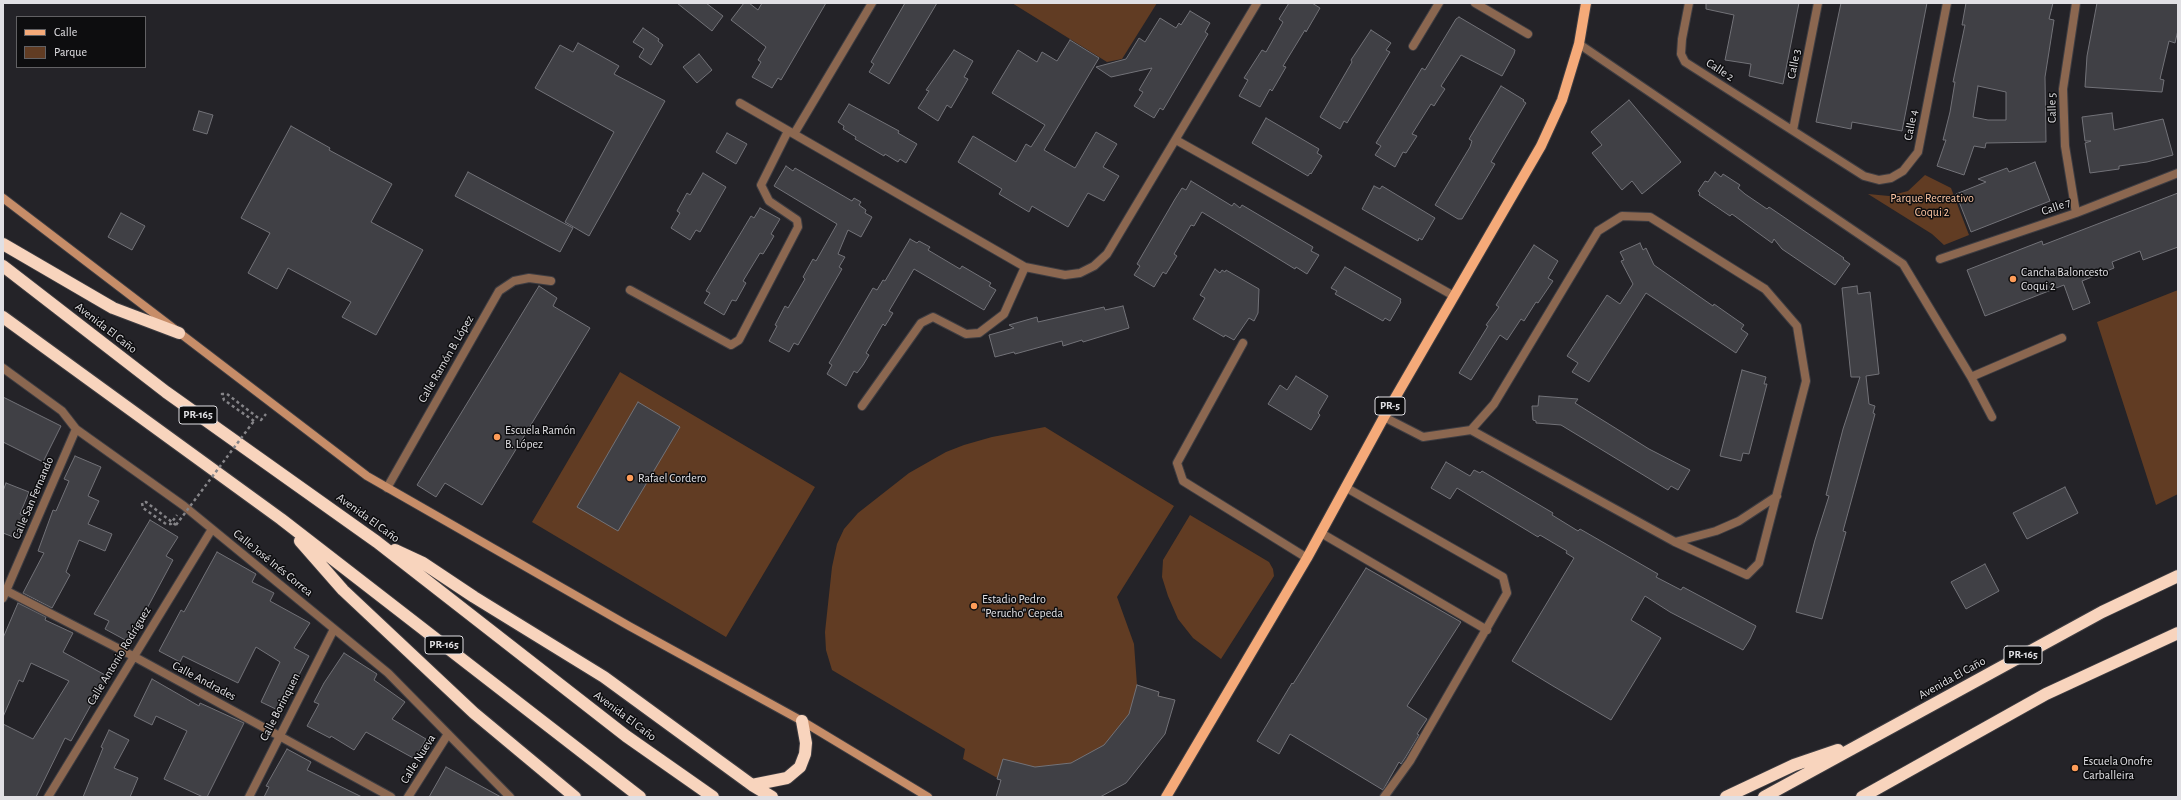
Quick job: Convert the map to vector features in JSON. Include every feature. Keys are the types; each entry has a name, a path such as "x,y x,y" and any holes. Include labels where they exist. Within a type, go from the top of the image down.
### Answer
{"highway":[{"path":"3,244 113,308 179,333"},
{"name":"Avenida El Caño","path":"3,266 166,392 377,542 626,736 713,797"},
{"name":"PR-165","path":"3,316 281,519 640,797"},
{"path":"281,519 348,595 474,713 575,797"},
{"path":"377,542 424,563 474,597 604,677 752,786 772,797"},
{"name":"Avenida El Caño","path":"1764,797 2102,612 2178,576"},
{"path":"1862,797 2046,694 2178,632"},
{"path":"752,786 787,778 800,767 805,754 806,743 802,721"},
{"path":"1726,797 1794,765 1870,739"}],"main road":[{"name":"PR-5","path":"1166,797 1308,558 1384,417 1541,146 1562,100 1579,44 1586,3"}],"street":[{"path":"630,290 731,344 739,340 798,227 797,220 769,201 761,185 791,133 872,3"},
{"path":"740,103 1025,267 1065,275 1080,273 1094,266 1107,254 1257,3"},
{"path":"1413,46 1439,3"},
{"path":"1475,3 1528,34"},
{"name":"Calle 2","path":"1689,3 1682,39 1681,54 1685,62 1793,130"},
{"name":"Calle 3","path":"1793,130 1818,3"},
{"name":"Calle 4","path":"1793,130 1864,176 1879,180 1891,178 1903,171 1918,152 1947,3"},
{"name":"Calle 5","path":"2076,3 2063,89 2065,146 2076,213"},
{"path":"1579,44 1902,264 1971,377 1992,416"},
{"path":"1176,140 1454,296"},
{"name":"Calle 7","path":"1940,259 2076,213 2178,173"},
{"path":"3,198 367,476 622,622 802,721 928,797"},
{"path":"1384,417 1423,437 1470,430 1675,542 1747,575 1759,563 1806,382 1797,326 1765,289 1650,217 1622,216 1598,231 1494,404 1470,430"},
{"path":"862,406 921,323 933,317 966,334 979,333 1004,314 1025,267"},
{"name":"Calle Ramón B. López","path":"387,488 499,291 514,281 529,278 551,281"},
{"path":"1971,377 2062,338"},
{"path":"1243,343 1177,464 1183,481 1308,558"},
{"name":"Calle José Inés Correa","path":"3,368 62,411 76,429 184,506 388,673 510,797"},
{"name":"Calle San Fernando","path":"4,593 76,429"},
{"path":"1345,487 1503,578 1507,593 1410,761 1384,797"},
{"path":"1675,542 1716,531 1739,521 1777,496"},
{"name":"Calle Antonio Rodríguez","path":"48,797 212,529"},
{"path":"1321,533 1487,630"},
{"name":"Calle Andrades","path":"4,593 133,656 392,797"},
{"name":"Calle Borinquen","path":"249,797 279,735 334,629"},
{"name":"Calle Nueva","path":"408,797 448,734"}],"path":[{"path":"171,524 166,524 143,508 142,503 146,502 176,525 254,421 224,400 222,394 227,394 261,420"}],"green space":[{"path":"1012,3 1157,3 1122,59 1107,62"},
{"name":"Parque Recreativo Coqui 2","path":"1925,175 1951,188 1969,235 1944,245 1932,234 1868,194 1889,196 1908,191"},
{"path":"2178,290 2178,494 2156,505 2097,322"},
{"path":"620,372 815,487 726,637 532,522"},
{"name":"Estadio Pedro \"Perucho\" Cepeda","path":"1045,427 1174,506 1117,597 1134,644 1137,685 1159,692 1159,696 1175,700 1089,797 998,797 1001,780 963,759 965,749 832,670 826,650 825,632 832,567 837,544 844,529 858,513 909,473 946,452 964,445 992,437"},
{"path":"1190,515 1269,562 1273,569 1274,576 1221,659 1193,638 1178,619 1162,577 1163,560"}],"building":[{"path":"677,3 706,3 723,16 712,31"},
{"path":"744,3 749,3 758,10 762,3 826,3 781,80 778,78 772,88 752,77 761,62 758,60 766,47 731,20"},
{"path":"905,3 937,3 889,84 869,72 874,64 871,62"},
{"path":"1289,3 1312,3 1320,8 1283,66 1286,67 1272,91 1270,89 1260,107 1239,96 1248,80 1244,78 1262,50 1266,52 1283,22 1279,19"},
{"path":"1706,3 1799,3 1783,84 1749,76 1751,64 1725,60 1734,15 1706,9"},
{"path":"1841,3 1927,3 1902,131 1852,122 1851,129 1816,122"},
{"path":"1966,3 2053,3 2049,19 2054,20 2045,77 2046,142 1986,143 1985,148 1974,146 1964,175 1937,166 1946,140 1943,140 1950,112 1955,82 1953,82 1965,25 1962,25","holes":["1978,86 2006,92 2006,120 1988,120 1973,117"]},
{"path":"2097,3 2178,3 2178,30 2175,43 2169,41 2160,79 2164,80 2162,92 2085,87 2087,56"},
{"path":"1190,11 1210,23 1205,32 1208,34 1163,110 1160,108 1154,118 1134,106 1143,92 1139,90 1152,68 1111,77 1096,67 1126,59 1139,38 1145,42 1160,18 1176,28 1179,23 1181,25"},
{"path":"1459,17 1515,50 1514,54 1502,76 1461,55 1441,86 1445,89 1434,106 1431,104 1412,134 1417,136 1406,153 1403,152 1395,167 1375,155 1381,146 1376,143 1422,68 1425,70 1456,19"},
{"path":"643,28 659,39 658,41 663,45 651,65 639,57 644,49 633,42"},
{"path":"1371,30 1391,43 1386,50 1390,52 1347,123 1344,121 1340,129 1320,117 1352,62 1351,60"},
{"path":"1070,40 1099,58 1044,150 1075,168 1096,132 1117,144 1103,167 1119,176 1104,201 1088,193 1068,227 1032,206 1029,212 999,194 1002,189 958,162 973,136 1016,162 1026,144 1031,147 1045,125 992,93 1018,50 1037,62 1042,52 1057,61"},
{"path":"578,43 619,66 614,74 665,101 589,236 565,222 614,132 535,88 560,45 573,52"},
{"path":"954,50 973,61 964,77 968,79 951,108 947,105 938,121 918,108 929,91 926,90"},
{"path":"699,54 712,70 697,83 683,67"},
{"path":"1501,86 1524,100 1523,101 1526,103 1491,162 1495,164 1462,219 1458,219 1435,205 1470,147 1472,141 1469,139"},
{"path":"1629,100 1681,162 1642,194 1632,181 1622,190 1592,153 1602,145 1591,132"},
{"path":"849,104 899,131 898,133 917,144 906,163 900,159 898,162 885,154 884,156 855,139 856,137 843,129 844,126 838,122"},
{"path":"199,111 213,115 207,134 193,130"},
{"path":"2112,113 2114,130 2163,119 2173,155 2147,162 2119,166 2119,169 2090,173 2085,143 2091,141 2085,141 2082,117"},
{"path":"1266,118 1319,149 1317,153 1322,156 1311,174 1310,173 1308,176 1252,143"},
{"path":"291,126 330,148 329,150 392,184 371,222 423,250 376,335 342,317 351,302 288,268 277,289 248,273 270,233 241,218"},
{"path":"727,133 747,144 736,164 716,152"},
{"path":"2035,162 2050,201 1971,232 1956,194 1986,182 1978,179 2007,168 2009,172"},
{"path":"786,166 793,171 795,168 852,201 854,198 861,202 859,205 866,210 865,213 872,217 861,237 848,230 838,254 845,257 839,267 842,269 798,345 794,343 789,352 769,341 777,326 775,325 785,306 788,308 805,279 803,277 813,259 816,261 837,224 774,186"},
{"path":"468,172 573,228 560,252 455,196"},
{"path":"1715,172 1721,177 1723,174 1740,185 1738,188 1745,194 1767,209 1769,207 1844,258 1843,259 1850,264 1835,285 1782,249 1774,239 1772,243 1732,214 1730,216 1699,195 1700,193 1698,191 1705,181 1708,182"},
{"path":"703,173 726,187 700,232 696,230 690,240 671,228 680,213 677,211 687,193 690,195"},
{"path":"1191,181 1232,206 1234,203 1240,208 1242,205 1313,247 1311,251 1319,255 1307,274 1296,267 1295,269 1202,212 1194,226 1191,225 1174,254 1177,256 1166,274 1163,272 1154,287 1134,275 1140,266 1137,264 1175,199 1182,188 1186,190"},
{"path":"1374,186 1380,189 1382,186 1435,218 1422,240 1419,238 1418,241 1362,209"},
{"path":"2178,193 2178,247 2143,260 2140,251 2112,262 2114,268 2082,281 2090,303 2073,310 2064,285 1985,316 1967,270 2042,241 2043,245"},
{"path":"760,208 780,219 771,234 774,236 763,254 760,253 743,281 746,283 736,301 732,300 724,315 704,303 710,293 706,291 751,216 754,218"},
{"path":"121,213 145,226 132,250 108,237"},
{"path":"910,239 917,243 919,241 930,247 928,250 960,269 962,266 991,283 989,286 996,290 984,310 914,269 889,311 893,313 885,326 883,324 866,353 869,355 857,373 854,371 846,386 827,374 832,365 829,363 873,288 877,290 883,280 885,281"},
{"path":"1640,243 1643,250 1646,248 1654,265 1713,306 1714,304 1744,325 1741,329 1748,334 1736,353 1646,293 1589,382 1572,372 1578,363 1567,356 1607,295 1620,304 1633,284 1621,261 1624,260 1620,252"},
{"path":"1534,245 1558,261 1548,278 1553,281 1538,303 1536,302 1524,321 1521,319 1507,340 1500,335 1471,380 1459,373 1488,326 1486,325 1499,307 1496,305"},
{"path":"1345,267 1401,299 1401,302 1390,321 1385,318 1383,321 1335,294 1337,291 1331,288"},
{"path":"1215,269 1220,273 1222,270 1225,272 1226,270 1259,289 1258,313 1254,321 1249,318 1234,340 1225,335 1224,337 1193,319 1205,298 1200,295"},
{"path":"539,286 557,298 553,306 590,328 482,505 445,483 436,497 417,485"},
{"path":"1857,286 1858,294 1870,292 1879,374 1866,376 1869,404 1875,406 1873,413 1875,414 1843,531 1846,532 1822,619 1796,612 1815,540 1829,496 1826,495 1843,429 1860,377 1851,377 1842,288"},
{"path":"1123,306 1129,328 1083,342 1082,340 1063,346 1062,341 1015,354 1014,352 995,357 989,335 1014,328 1009,325 1037,317 1038,322 1104,307 1105,310"},
{"path":"1742,370 1766,377 1764,384 1767,384 1749,454 1743,453 1741,461 1720,456"},
{"path":"1296,376 1328,396 1318,413 1320,415 1311,430 1268,404 1280,385 1287,390"},
{"path":"1539,396 1578,399 1575,403 1649,449 1690,470 1678,490 1671,486 1668,490 1561,425 1536,423 1536,421 1533,420 1532,406 1538,406"},
{"path":"3,397 61,426 43,462 3,442"},
{"path":"638,402 680,427 618,531 577,507"},
{"path":"75,456 101,467 88,496 99,501 88,524 112,534 105,551 79,540 66,572 70,575 52,608 23,593 44,553 38,551 53,510 56,511 69,481 64,479"},
{"path":"1446,462 1470,476 1474,470 1480,473 1482,471 1553,513 1552,515 1578,531 1580,529 1658,574 1656,577 1681,590 1683,587 1756,626 1750,639 1743,650 1670,612 1645,596 1631,620 1661,638 1611,720 1512,661 1574,558 1566,553 1567,551 1540,535 1538,537 1457,488 1450,499 1431,488"},
{"path":"6,483 29,492 20,514 24,516 16,538 3,533 3,491"},
{"path":"2065,487 2078,513 2027,539 2013,513"},
{"path":"150,520 178,537 166,556 173,560 129,642 105,629 109,621 94,614"},
{"path":"217,552 256,574 252,582 274,593 270,601 310,623 294,648 309,656 280,711 261,702 280,662 256,647 238,683 183,656 180,662 159,651 181,610 184,612"},
{"path":"1985,564 1999,591 1966,609 1951,582"},
{"path":"1366,568 1461,622 1407,706 1427,719 1417,734 1419,735 1405,758 1401,764 1399,762 1383,790 1290,734 1279,754 1257,741 1292,683 1293,684"},
{"path":"18,603 46,617 45,620 73,633 63,652 107,676 71,741 65,738 36,797 3,797 3,724 33,739 69,681 31,663 23,682 19,680 3,717 3,638"},
{"path":"344,653 377,674 374,680 405,702 392,719 426,739 415,759 366,732 354,750 331,736 330,738 307,726 319,704 314,702 324,683"},
{"path":"152,679 199,706 200,703 244,723 207,797 203,797 164,779 187,731 156,716 152,725 134,716"},
{"path":"1137,685 1159,692 1158,696 1175,700 1165,734 1126,783 1100,797 996,797 1001,780 997,779 1003,759 1035,767 1071,763 1104,745 1129,714"},
{"path":"109,730 129,740 114,768 138,778 130,797 83,797 103,748 101,747"},
{"path":"287,749 311,762 307,770 362,797 264,797 269,787 266,786"},
{"path":"446,767 501,797 429,797"}],"place":[{"name":"Cancha Baloncesto Coqui 2","path":"2013,279"},
{"name":"Escuela Ramón B. López","path":"497,437"},
{"name":"Rafael Cordero","path":"630,478"},
{"name":"Estadio Pedro \"Perucho\" Cepeda","path":"974,606"},
{"name":"Escuela Onofre Carballeira","path":"2075,768"}]}
